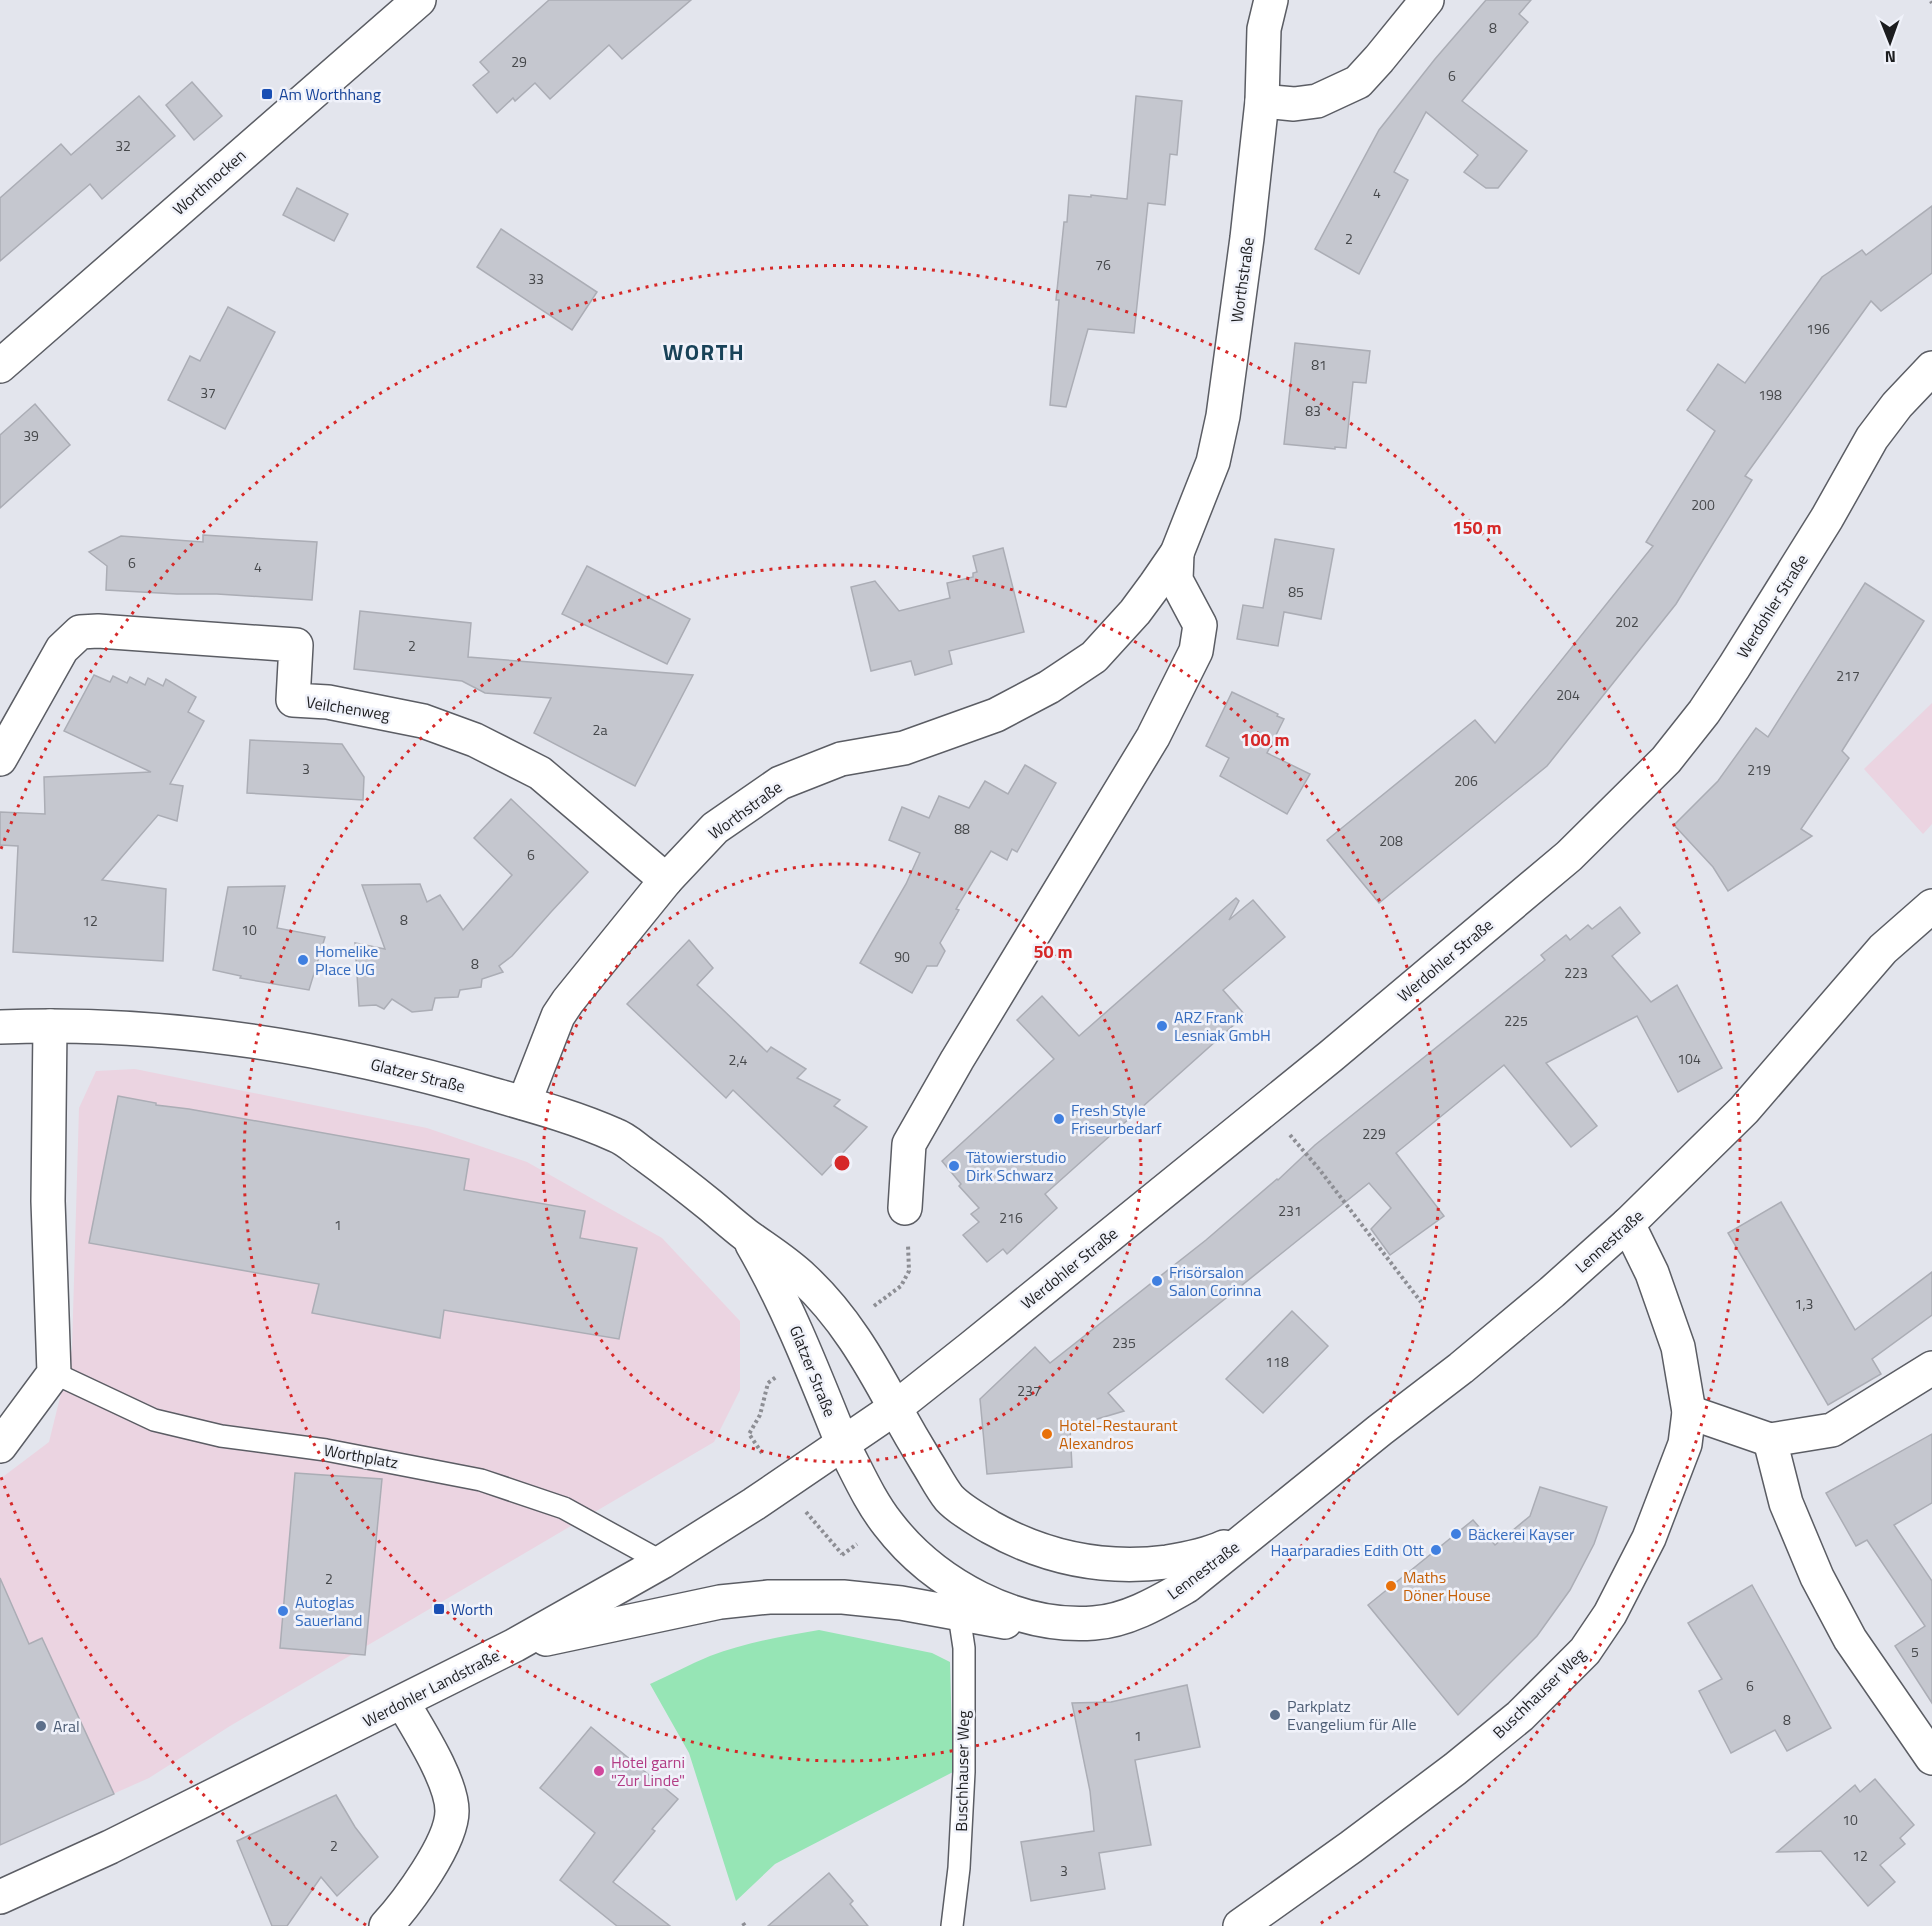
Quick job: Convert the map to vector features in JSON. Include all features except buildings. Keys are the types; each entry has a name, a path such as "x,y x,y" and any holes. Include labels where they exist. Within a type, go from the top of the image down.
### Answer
{"street":[{"name":"Worthnocken","path":"0,366 419,0"},
{"name":"Worthstraße","path":"524,1103 558,1016 568,1000 666,880 715,828 780,783 841,759 904,748 986,719 1049,687 1094,657 1135,612 1177,553 1213,462 1223,416 1248,237 1262,101 1264,29 1271,0"},
{"path":"1262,101 1294,104 1317,101 1358,82 1427,0"},
{"name":"Werdohler Straße","path":"843,1445 1005,1321 1331,1056 1569,856 1626,801 1666,760 1704,712 1827,518 1872,438 1897,405 1932,369"},
{"name":"Worthstraße","path":"905,1208 909,1144 957,1060 1153,737 1196,651 1200,625 1176,580 1177,553"},
{"name":"Veilchenweg","path":"0,759 62,649 80,632 98,631 296,645 293,700 328,702 423,721 475,740 540,773 666,880"},
{"name":"Lennestraße","path":"843,1445 873,1503 906,1546 928,1566 979,1599 1032,1617 1060,1622 1095,1623 1142,1610 1165,1599 1186,1586 1461,1368 1552,1292 1628,1224 1744,1110 1883,949 1932,906"},
{"path":"0,1446 54,1373 48,1201 50,1026"},
{"name":"Glatzer Straße","path":"0,1027 50,1026 153,1031 255,1042 380,1064 524,1103 618,1136 684,1184 746,1235 776,1255 804,1278 847,1327 870,1362 894,1408"},
{"name":"Buschhauser Weg","path":"1240,1926 1455,1769 1520,1716 1585,1651 1610,1614 1649,1538 1685,1444 1689,1412 1678,1347 1652,1273 1628,1224"},
{"name":"Glatzer Straße","path":"746,1235 773,1280 843,1445"},
{"path":"1689,1412 1770,1440 1832,1430 1932,1368"},
{"name":"Lennestraße","path":"894,1408 950,1499 977,1520 1038,1550 1071,1559 1107,1564 1144,1564 1180,1560 1216,1551 1248,1535"},
{"path":"1770,1440 1786,1503 1817,1577 1850,1640 1932,1758"},
{"name":"Werdohler Landstraße","path":"0,1897 110,1847 515,1646 662,1562 843,1445"},
{"path":"515,1646 720,1602 769,1597 843,1597 901,1603 1016,1624 1060,1626 1095,1623"},
{"path":"386,1926 408,1900 436,1855 447,1831 452,1812 446,1784 428,1746 403,1703"}],"lane":[{"name":"Worthplatz","path":"54,1373 154,1420 220,1436 326,1450 481,1480 564,1508 662,1562"},
{"name":"Buschhauser Weg","path":"952,1926 959,1868 964,1772 963,1648 959,1615"}],"path":[{"path":"1319,1169 1421,1302"},
{"path":"847,1327 901,1286 909,1271 905,1208"},
{"path":"749,1434 760,1415 768,1383 806,1355"},
{"path":"784,1485 842,1554"}],"shaded area":[{"path":"1932,703 1932,824 1923,834 1864,769"},
{"path":"135,1069 427,1128 527,1162 662,1238 740,1321 740,1390 714,1442 230,1726 149,1778 0,1844 0,1479 49,1442 72,1349 79,1108 96,1071"}],"green space":[{"path":"819,1630 932,1653 950,1662 953,1772 775,1864 736,1901 689,1753 650,1684 723,1651 764,1640"}],"place":[{"name":"Am Worthhang","path":"267,94"},
{"name":"Homelike Place UG","path":"303,960"},
{"name":"ARZ Frank Lesniak GmbH","path":"1162,1026"},
{"name":"Fresh Style Friseurbedarf","path":"1059,1119"},
{"name":"Tätowierstudio Dirk Schwarz","path":"954,1166"},
{"name":"Frisörsalon Salon Corinna","path":"1157,1281"},
{"name":"Hotel-Restaurant Alexandros","path":"1047,1434"},
{"name":"Bäckerei Kayser","path":"1456,1534"},
{"name":"Haarparadies Edith Ott","path":"1436,1550"},
{"name":"Maths Döner House","path":"1391,1586"},
{"name":"Worth","path":"439,1609"},
{"name":"Autoglas Sauerland","path":"283,1611"},
{"name":"Parkplatz Evangelium für Alle","path":"1275,1715"},
{"name":"Aral","path":"41,1726"},
{"name":"Hotel garni \"Zur Linde\"","path":"599,1771"}],"district":[{"name":"WORTH","path":"704,352"}]}
